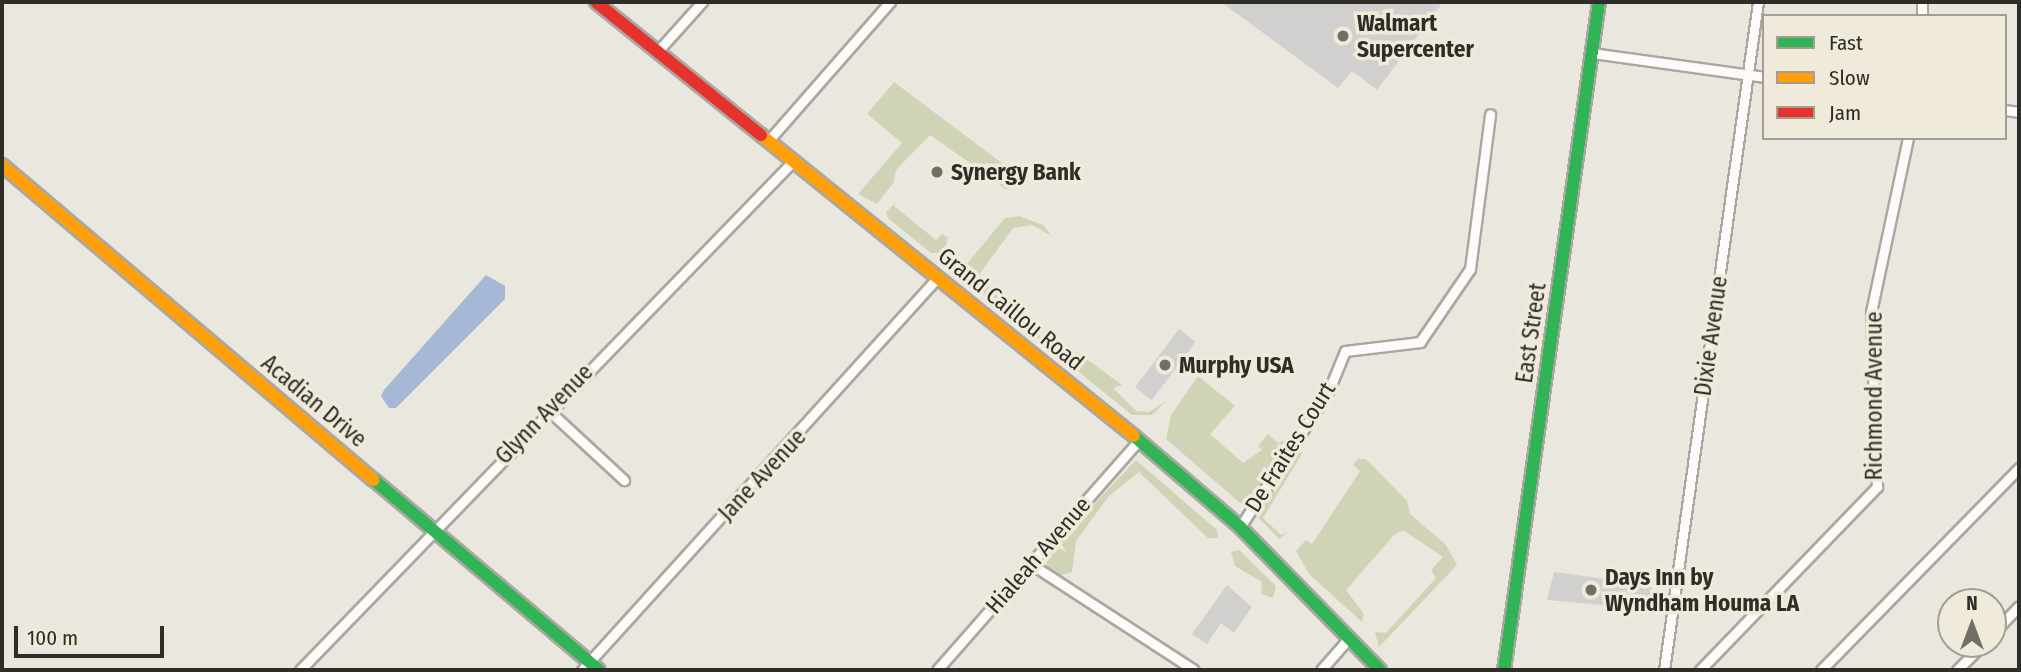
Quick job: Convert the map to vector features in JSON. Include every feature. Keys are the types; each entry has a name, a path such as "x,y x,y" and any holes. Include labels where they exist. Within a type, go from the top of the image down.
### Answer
{"street":[{"name":"Grand Caillou Road","path":"596,2 1139,440 1240,527 1380,670"},
{"path":"658,51 702,2"},
{"path":"769,140 890,2"},
{"name":"East Street","path":"1504,670 1599,2"},
{"name":"Dixie Avenue","path":"1664,670 1758,2"},
{"path":"1592,53 1762,77"},
{"name":"De Fraites Court","path":"1240,527 1329,390 1345,351 1420,342 1470,269 1490,114"},
{"name":"Richmond Avenue","path":"1700,670 1877,487 1871,312 1908,140"},
{"name":"Glynn Avenue","path":"300,670 547,409 793,161"},
{"name":"Acadian Drive","path":"2,165 435,530 590,668"},
{"name":"Jane Avenue","path":"590,668 938,277"},
{"path":"547,409 624,480"},
{"name":"Hialeah Avenue","path":"937,670 1139,440"},
{"path":"1821,670 2019,468"},
{"path":"1031,564 1194,670"},
{"path":"1321,670 1349,638"}],"green space":[{"path":"894,82 1011,170 1016,177 1012,187 1005,189 989,176 987,162 980,170 930,135 896,170 894,182 877,204 858,194 902,143 867,114"},
{"path":"898,200 894,206 936,240 942,234 948,238 943,253 931,253 888,218 886,212"},
{"path":"1019,216 1043,225 1052,236 1032,225 1013,228 978,276 1007,305 1018,307 1017,317 1026,313 1022,321 965,280 961,271 1005,218"},
{"path":"1041,324 1037,333 1069,358 1077,352 1122,385 1113,388 1136,411 1149,412 1166,401 1152,415 1132,415 1038,339 1035,329"},
{"path":"1198,376 1235,406 1210,434 1243,463 1262,450 1258,446 1268,434 1278,443 1288,439 1245,507 1166,439 1171,415"},
{"path":"1303,452 1263,518 1281,535 1289,531 1279,539 1256,515 1296,453"},
{"path":"1358,459 1366,459 1407,501 1410,514 1446,545 1457,565 1379,647 1375,632 1386,633 1436,578 1431,570 1443,557 1403,530 1394,535 1346,590 1364,614 1362,622 1309,574 1296,551 1306,540 1312,544 1360,471 1353,465"},
{"path":"1136,460 1217,530 1218,538 1208,538 1139,472 1109,496 1076,541 1072,572 1059,576 1047,568 1046,555"},
{"path":"1239,550 1276,586 1273,598 1261,594 1262,582 1235,566 1231,552"}],"water":[{"path":"486,275 505,286 505,299 396,408 389,408 381,396 384,390"}],"building":[{"name":"Walmart Supercenter","path":"1221,2 1443,2 1377,90 1352,71 1338,88"},
{"path":"1179,329 1196,342 1152,400 1135,387"},
{"name":"Days Inn by Wyndham Houma LA","path":"1554,572 1651,585 1653,596 1647,609 1547,600"},
{"path":"1227,585 1252,607 1234,633 1221,623 1207,644 1192,634"}],"traffic: fast":[{"path":"1504,670 1599,2"},
{"path":"1134,436 1240,527 1380,670"},
{"path":"374,480 599,670"}],"traffic: slow":[{"path":"761,135 1134,436"},
{"path":"2,165 374,480"}],"traffic: jam":[{"path":"596,2 761,135"}],"place":[{"name":"Walmart Supercenter","path":"1343,36"},
{"name":"Synergy Bank","path":"937,172"},
{"name":"Murphy USA","path":"1165,365"},
{"name":"Days Inn by Wyndham Houma LA","path":"1591,590"}]}
